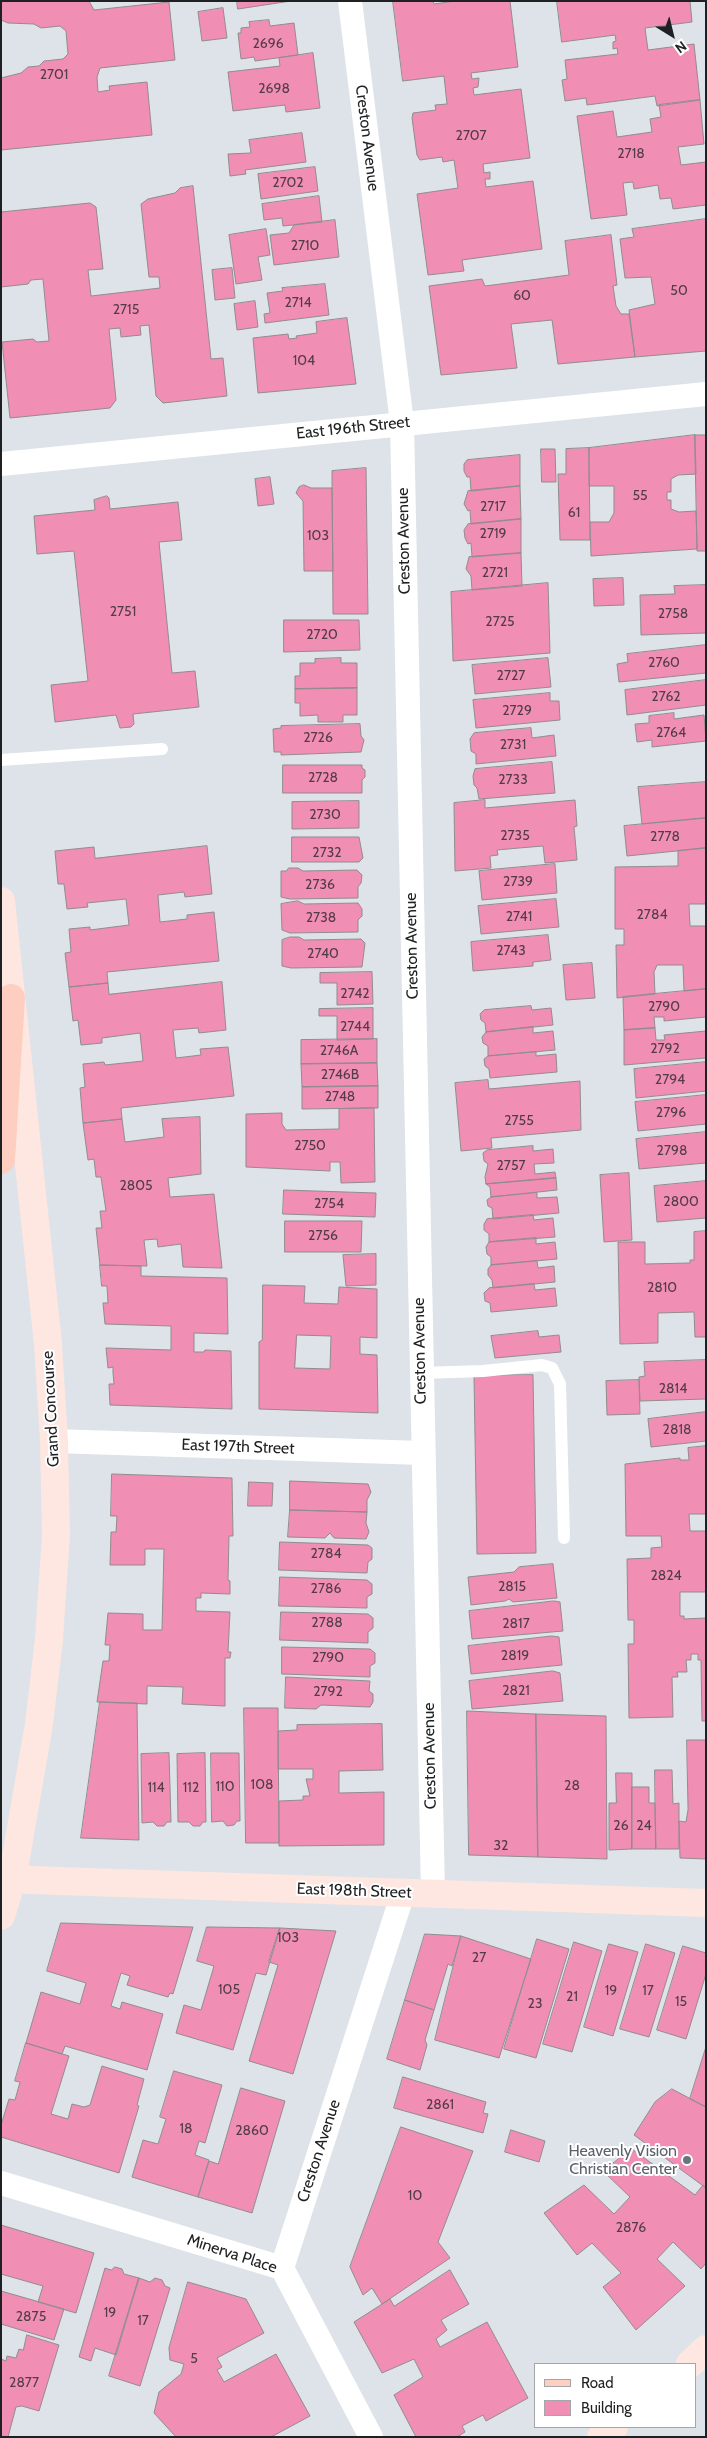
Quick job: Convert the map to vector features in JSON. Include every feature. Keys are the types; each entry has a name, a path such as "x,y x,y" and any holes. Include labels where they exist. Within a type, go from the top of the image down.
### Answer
{"main road":[{"path":"1,1160 12,998"}],"street":[{"name":"Creston Avenue","path":"350,1 402,423 420,1373 433,1894"},
{"name":"East 196th Street","path":"1,464 706,394"},
{"name":"Grand Concourse","path":"1,901 48,1344 54,1441 56,1535 49,1639 39,1724 6,1880 1,1916"},
{"name":"East 197th Street","path":"54,1441 422,1453"},
{"name":"East 198th Street","path":"6,1880 706,1903"},
{"name":"Creston Avenue","path":"282,2268 402,1893"},
{"name":"Minerva Place","path":"1,2182 282,2268 371,2437"},
{"path":"691,2363 706,2349"},
{"path":"601,2437 613,2428"}],"lane":[{"path":"1,760 162,749"},
{"path":"420,1373 484,1371 542,1365 552,1368 560,1384 564,1538"}],"building":[{"path":"1,1 89,1 94,10 169,2 175,60 100,68 97,77 98,92 110,90 109,86 147,82 152,135 1,150 1,78 21,73 28,67 39,66 44,61 63,59 68,54 66,31 60,26 41,28 34,24 8,23 1,20"},
{"path":"237,1 291,1 238,9"},
{"path":"393,1 433,1 434,4 455,1 510,1 518,67 471,73 472,79 479,78 478,87 473,88 474,95 521,89 530,158 483,164 484,173 490,172 490,179 485,179 486,187 533,181 542,249 462,260 464,271 428,275 417,194 458,188 454,160 443,162 442,157 420,160 417,155 412,118 413,113 436,110 435,105 447,104 444,76 403,81"},
{"path":"557,1 690,1 692,22 645,28 648,50 694,44 700,100 657,106 655,96 587,105 586,98 565,101 562,80 567,79 565,60 618,54 617,48 613,49 613,42 616,41 615,35 562,42"},
{"path":"223,8 227,38 202,41 198,12"},
{"path":"269,20 270,26 294,23 298,55 255,61 254,57 241,59 238,33 241,33 241,28 250,27 249,22"},
{"path":"313,53 320,108 286,112 285,105 233,111 228,72 280,66 279,58"},
{"path":"700,100 704,144 678,147 681,165 706,162 706,205 673,209 671,198 660,199 658,185 634,189 633,182 623,183 627,215 591,219 577,116 613,111 617,137 652,132 650,119 661,117 659,105"},
{"path":"302,133 306,162 245,170 246,174 230,176 228,154 251,153 249,140"},
{"path":"315,167 318,191 261,199 258,174"},
{"path":"193,186 211,359 223,358 227,396 163,403 156,396 149,325 140,326 141,335 121,337 120,328 109,329 116,400 110,408 10,418 2,342 33,339 37,342 49,341 43,279 31,280 28,284 1,287 1,212 90,203 96,207 103,269 88,270 91,296 160,288 159,277 149,277 141,204 148,199 175,193 180,188"},
{"path":"319,196 322,222 283,226 282,218 264,220 262,204"},
{"path":"706,219 706,351 635,357 629,310 655,304 651,277 625,278 620,239 634,237 632,229"},
{"path":"335,220 339,257 274,265 270,235 289,233 294,225"},
{"path":"266,229 270,255 258,257 262,280 236,284 229,235"},
{"path":"611,235 617,285 613,286 616,306 621,314 629,314 635,357 558,364 552,320 511,324 517,368 441,375 429,286 482,279 485,286 569,275 565,241"},
{"path":"232,268 235,298 215,300 212,270"},
{"path":"325,284 329,315 265,323 264,314 270,313 267,293 283,291 282,288"},
{"path":"255,301 258,327 237,330 234,304"},
{"path":"347,318 356,384 258,393 253,338 288,334 289,339 297,338 296,336 317,333 316,322"},
{"path":"695,435 696,474 678,475 671,479 671,492 667,492 667,500 671,500 671,509 679,512 696,511 697,549 591,556 590,522 609,522 614,513 614,486 589,486 589,448"},
{"path":"695,435 706,435 706,551 697,551"},
{"path":"589,448 590,540 560,540 558,474 566,474 566,449"},
{"path":"541,449 555,449 556,482 542,482"},
{"path":"520,455 520,486 471,491 470,477 467,477 464,471 464,464 467,460"},
{"path":"366,468 368,614 333,614 332,471"},
{"path":"270,477 274,504 258,506 255,479"},
{"path":"304,485 311,488 332,488 333,571 304,571 303,501 296,493 299,487"},
{"path":"520,486 521,519 471,524 470,510 468,511 464,504 468,491"},
{"path":"107,496 110,509 178,502 182,540 159,542 172,673 195,671 199,707 133,714 134,724 131,727 120,728 116,715 55,722 51,685 88,681 74,551 37,554 34,516 95,510 94,500"},
{"path":"521,519 521,553 472,557 471,543 468,544 464,530 468,524"},
{"path":"521,553 522,586 472,590 471,576 466,569 469,557"},
{"path":"623,578 624,605 594,606 593,579"},
{"path":"548,583 550,653 453,661 451,592"},
{"path":"706,585 706,633 641,635 640,595 675,594 674,586"},
{"path":"284,620 359,620 360,650 284,652"},
{"path":"706,645 706,673 619,682 617,664 628,662 627,654"},
{"path":"341,658 341,663 357,663 357,688 295,689 295,676 300,676 300,663 315,663 315,659"},
{"path":"548,658 551,687 475,694 472,665"},
{"path":"706,680 706,705 627,715 625,690"},
{"path":"357,688 357,715 343,715 343,722 318,722 318,715 300,716 300,703 295,703 295,689"},
{"path":"550,693 550,701 559,701 560,720 476,728 473,700"},
{"path":"674,713 674,719 704,715 706,741 652,747 652,740 637,742 635,724 649,723 649,716"},
{"path":"360,724 361,736 364,740 361,752 281,755 281,752 274,752 273,729 281,728 281,726"},
{"path":"531,728 532,738 554,735 556,756 476,764 476,754 471,751 470,739 474,733"},
{"path":"552,762 555,793 479,799 477,788 474,785 473,776 475,769"},
{"path":"283,765 362,765 362,768 365,770 365,777 362,780 362,793 283,793"},
{"path":"706,782 706,818 642,824 638,787"},
{"path":"485,800 485,808 575,800 577,826 574,827 577,860 545,863 543,846 519,848 497,850 498,855 490,856 491,868 455,871 454,803"},
{"path":"359,801 359,828 292,829 292,802"},
{"path":"706,818 706,848 627,856 624,826"},
{"path":"292,837 359,837 363,858 359,862 292,862"},
{"path":"207,846 212,894 185,897 184,892 158,895 160,922 187,919 187,915 214,912 219,961 107,972 108,983 69,987 65,953 71,952 69,929 90,927 90,930 129,925 126,899 87,903 88,907 67,909 64,884 58,884 55,851 94,847 95,858"},
{"path":"706,848 706,904 689,904 690,926 706,926 706,989 684,991 683,965 657,965 654,972 655,994 617,998 616,945 624,945 624,929 615,929 615,867 678,866 678,851"},
{"path":"555,864 557,893 482,900 479,871"},
{"path":"289,868 298,868 303,871 357,870 362,875 361,883 358,887 358,898 290,899 281,897 281,871 286,871"},
{"path":"556,899 559,927 481,934 478,906"},
{"path":"298,901 304,904 358,903 362,909 362,916 358,920 358,932 290,933 282,930 281,904"},
{"path":"548,935 551,960 533,962 533,966 473,971 471,942"},
{"path":"290,937 299,937 304,940 361,939 365,943 362,967 291,968 282,966 282,940"},
{"path":"592,963 595,998 566,1000 563,965"},
{"path":"372,972 373,1004 337,1005 337,983 320,983 320,973"},
{"path":"222,982 226,1030 199,1033 198,1028 173,1030 176,1058 201,1055 200,1049 228,1047 234,1096 121,1108 122,1119 83,1123 80,1088 85,1087 83,1064 104,1062 105,1065 143,1061 140,1033 102,1038 102,1043 81,1045 78,1020 73,1021 69,987 108,983 109,994"},
{"path":"706,989 706,1017 664,1021 664,1017 654,1017 655,1028 624,1030 623,997"},
{"path":"531,1006 532,1010 551,1008 553,1025 486,1032 485,1023 481,1020 480,1014 484,1010"},
{"path":"373,1008 373,1039 337,1040 337,1016 319,1016 319,1009"},
{"path":"533,1027 533,1033 553,1031 555,1050 488,1056 488,1046 483,1043 482,1037 486,1032"},
{"path":"655,1028 656,1040 665,1040 664,1035 706,1031 706,1058 624,1065 624,1030"},
{"path":"377,1039 377,1063 301,1064 301,1040"},
{"path":"536,1052 536,1056 556,1054 557,1072 490,1078 489,1069 485,1066 484,1059 488,1056"},
{"path":"706,1062 706,1091 636,1098 634,1069"},
{"path":"377,1063 378,1086 302,1087 301,1064"},
{"path":"488,1080 489,1089 580,1081 581,1130 491,1138 492,1148 461,1151 455,1083"},
{"path":"378,1086 378,1108 302,1109 302,1087"},
{"path":"706,1095 706,1124 638,1131 635,1102"},
{"path":"374,1108 375,1182 341,1183 340,1162 330,1162 330,1171 246,1167 246,1114 282,1113 282,1124 286,1130 339,1129 339,1109"},
{"path":"200,1117 201,1174 168,1178 170,1197 214,1194 222,1268 183,1267 181,1244 158,1247 157,1239 144,1240 147,1266 100,1265 96,1228 102,1228 100,1211 106,1211 101,1177 96,1177 94,1159 88,1160 83,1123 122,1119 125,1142 164,1137 162,1119"},
{"path":"706,1132 706,1163 639,1169 636,1139"},
{"path":"533,1146 533,1151 553,1149 554,1163 534,1164 535,1174 555,1172 556,1178 486,1184 485,1177 488,1164 484,1161 483,1153 487,1150"},
{"path":"629,1173 632,1240 604,1242 600,1175"},
{"path":"556,1178 557,1190 491,1197 490,1187 486,1184"},
{"path":"706,1181 706,1218 657,1222 654,1186"},
{"path":"284,1190 376,1193 375,1217 283,1214"},
{"path":"537,1193 537,1198 557,1197 559,1213 493,1219 492,1208 488,1206 487,1200 491,1197"},
{"path":"533,1215 534,1220 553,1218 555,1237 489,1242 489,1234 484,1230 484,1224 487,1219"},
{"path":"285,1221 362,1221 361,1252 285,1252"},
{"path":"706,1231 706,1337 695,1337 694,1312 658,1313 658,1343 620,1344 618,1242 645,1242 645,1264 690,1263 690,1260 694,1260 694,1232"},
{"path":"536,1238 536,1244 555,1242 557,1259 491,1265 491,1257 487,1254 486,1247 489,1242"},
{"path":"376,1254 376,1285 346,1286 343,1255"},
{"path":"537,1261 538,1268 554,1266 555,1282 493,1288 492,1280 488,1275 488,1269 491,1265"},
{"path":"100,1265 141,1266 141,1276 227,1278 228,1334 194,1333 194,1352 204,1352 205,1350 231,1351 232,1409 110,1405 109,1384 114,1384 113,1367 108,1368 106,1348 171,1350 171,1326 105,1324 103,1303 108,1303 107,1286 102,1286"},
{"path":"534,1284 535,1290 555,1288 557,1306 491,1312 490,1303 485,1301 484,1293 489,1288"},
{"path":"263,1285 305,1286 304,1303 338,1304 339,1287 377,1289 377,1338 360,1337 360,1354 377,1355 378,1413 259,1409 259,1342 262,1340","holes":["297,1335 331,1336 330,1369 295,1368"]},
{"path":"538,1331 539,1337 559,1335 561,1352 495,1358 491,1336"},
{"path":"706,1360 706,1399 640,1401 639,1377 645,1376 644,1362"},
{"path":"533,1375 536,1553 477,1554 474,1376"},
{"path":"639,1380 640,1414 607,1415 606,1381"},
{"path":"706,1412 706,1441 651,1447 648,1419"},
{"path":"706,1446 706,1514 689,1514 690,1531 706,1531 706,1592 680,1592 680,1616 684,1616 684,1619 706,1618 706,1721 702,1721 701,1660 698,1660 698,1654 691,1654 691,1660 686,1660 687,1672 677,1672 678,1677 672,1677 673,1717 629,1718 628,1644 634,1644 634,1620 628,1620 627,1559 651,1558 651,1548 662,1547 661,1536 626,1536 625,1464 680,1458 680,1460 689,1460 688,1448"},
{"path":"112,1474 232,1478 233,1536 229,1536 228,1580 230,1581 230,1594 201,1593 201,1598 196,1598 196,1611 230,1612 228,1652 231,1652 230,1658 225,1658 225,1706 182,1704 183,1687 147,1686 147,1704 97,1702 103,1661 109,1661 110,1645 105,1645 108,1613 143,1614 143,1630 162,1630 164,1549 145,1549 145,1565 110,1565 111,1532 116,1532 117,1516 111,1516"},
{"path":"290,1481 368,1484 371,1492 367,1500 367,1512 290,1510"},
{"path":"249,1482 273,1483 272,1506 248,1506"},
{"path":"290,1510 367,1512 366,1523 369,1532 366,1539 334,1538 330,1533 325,1538 288,1537"},
{"path":"280,1542 368,1545 372,1548 372,1559 368,1562 367,1573 279,1570"},
{"path":"553,1564 557,1598 513,1602 509,1599 471,1605 468,1577 514,1572 519,1567"},
{"path":"280,1577 367,1580 372,1584 372,1594 367,1597 367,1608 279,1606"},
{"path":"554,1601 560,1602 563,1631 472,1639 469,1611"},
{"path":"281,1612 368,1614 373,1618 373,1628 368,1632 368,1643 280,1640"},
{"path":"552,1636 559,1637 562,1665 471,1674 468,1646"},
{"path":"282,1647 370,1649 375,1653 375,1663 370,1666 370,1677 282,1674"},
{"path":"553,1671 560,1673 563,1701 472,1709 469,1681"},
{"path":"286,1677 370,1681 369,1691 373,1694 373,1702 370,1707 321,1705 316,1709 285,1708"},
{"path":"100,1702 137,1703 139,1840 81,1838"},
{"path":"244,1708 278,1708 279,1843 246,1843"},
{"path":"467,1711 536,1714 538,1857 469,1855"},
{"path":"536,1714 606,1716 607,1859 538,1857"},
{"path":"382,1724 383,1770 339,1771 339,1793 384,1792 384,1845 279,1846 279,1801 303,1800 303,1796 310,1796 306,1779 313,1779 313,1769 278,1769 278,1731 297,1730 297,1725"},
{"path":"687,1740 706,1740 706,1859 680,1858 679,1821 686,1822 688,1810"},
{"path":"169,1753 171,1822 167,1822 164,1826 157,1826 153,1822 142,1823 141,1754"},
{"path":"205,1753 206,1822 203,1822 200,1826 193,1826 189,1822 178,1822 177,1754"},
{"path":"211,1753 239,1753 240,1821 237,1821 234,1825 227,1826 223,1821 212,1822"},
{"path":"655,1770 672,1770 673,1804 679,1803 679,1849 656,1849"},
{"path":"616,1773 632,1773 632,1849 609,1850 609,1803 616,1803"},
{"path":"632,1787 649,1787 649,1803 655,1803 656,1849 632,1849"},
{"path":"61,1923 193,1927 173,1994 170,1993 168,1997 127,1985 130,1976 121,1973 111,2006 120,2009 122,2002 163,2014 147,2070 65,2046 62,2054 26,2043 41,1992 80,2004 86,1983 47,1971"},
{"path":"207,1927 280,1928 266,1975 256,1973 233,2050 176,2033 184,2005 201,2010 214,1966 197,1961"},
{"path":"280,1928 336,1931 293,2074 249,2061 278,1965 269,1962"},
{"path":"425,1934 461,1936 452,1966 448,1964 434,2010 405,2000"},
{"path":"461,1936 531,1959 499,2058 435,2040"},
{"path":"537,1939 569,1949 536,2058 504,2049"},
{"path":"574,1942 602,1951 572,2052 543,2044"},
{"path":"609,1944 638,1952 613,2036 584,2027"},
{"path":"646,1944 675,1953 649,2037 620,2029"},
{"path":"683,1946 706,1953 706,1974 686,2039 657,2030"},
{"path":"405,2000 434,2010 425,2040 427,2045 420,2070 387,2059"},
{"path":"26,2043 69,2056 51,2114 68,2119 72,2104 84,2107 90,2105 102,2066 144,2079 137,2105 139,2106 119,2173 1,2137 1,2125 9,2099 15,2100 20,2082 15,2081"},
{"path":"706,2047 706,2107 690,2099"},
{"path":"174,2071 222,2085 205,2143 199,2141 195,2155 209,2160 198,2197 132,2177 143,2140 158,2144 166,2119 160,2117"},
{"path":"403,2077 486,2102 483,2113 488,2114 483,2133 394,2108"},
{"path":"241,2088 285,2101 252,2213 198,2197 209,2161 218,2164"},
{"name":"Heavenly Vision Christian Center","path":"672,2089 706,2107 706,2188 634,2135 655,2102"},
{"path":"401,2127 473,2151 438,2242 450,2258 382,2304 372,2288 363,2295 350,2267"},
{"path":"511,2130 545,2141 539,2162 505,2152"},
{"path":"632,2149 695,2195 703,2185 706,2188 706,2263 701,2269 673,2242 657,2259 685,2286 636,2330 603,2287 621,2273 592,2243 577,2255 544,2213 584,2185 614,2214 630,2197 603,2171"},
{"path":"1,2225 94,2253 76,2313 38,2302 43,2286 1,2274"},
{"path":"115,2267 122,2269 124,2274 139,2278 116,2355 95,2348 91,2361 79,2357 105,2268 111,2270"},
{"path":"450,2270 469,2304 441,2320 447,2330 436,2339 440,2347 487,2322 528,2398 486,2421 483,2415 462,2426 465,2432 457,2437 416,2437 394,2395 423,2377 414,2359 382,2373 354,2322 390,2299 394,2306"},
{"path":"139,2278 150,2282 155,2278 162,2280 165,2286 170,2288 140,2386 109,2376"},
{"path":"188,2282 246,2299 264,2333 217,2358 222,2367 217,2370 224,2382 276,2354 310,2416 271,2437 176,2437 154,2413 159,2392 181,2374 184,2364 170,2360 169,2348"},
{"path":"1,2291 64,2309 54,2340 1,2324"},
{"path":"27,2335 59,2345 39,2411 22,2406 16,2407 8,2437 1,2437 1,2359 6,2361 7,2356 16,2358 19,2349 23,2350"}],"place":[{"name":"Heavenly Vision Christian Center","path":"687,2160"}]}
